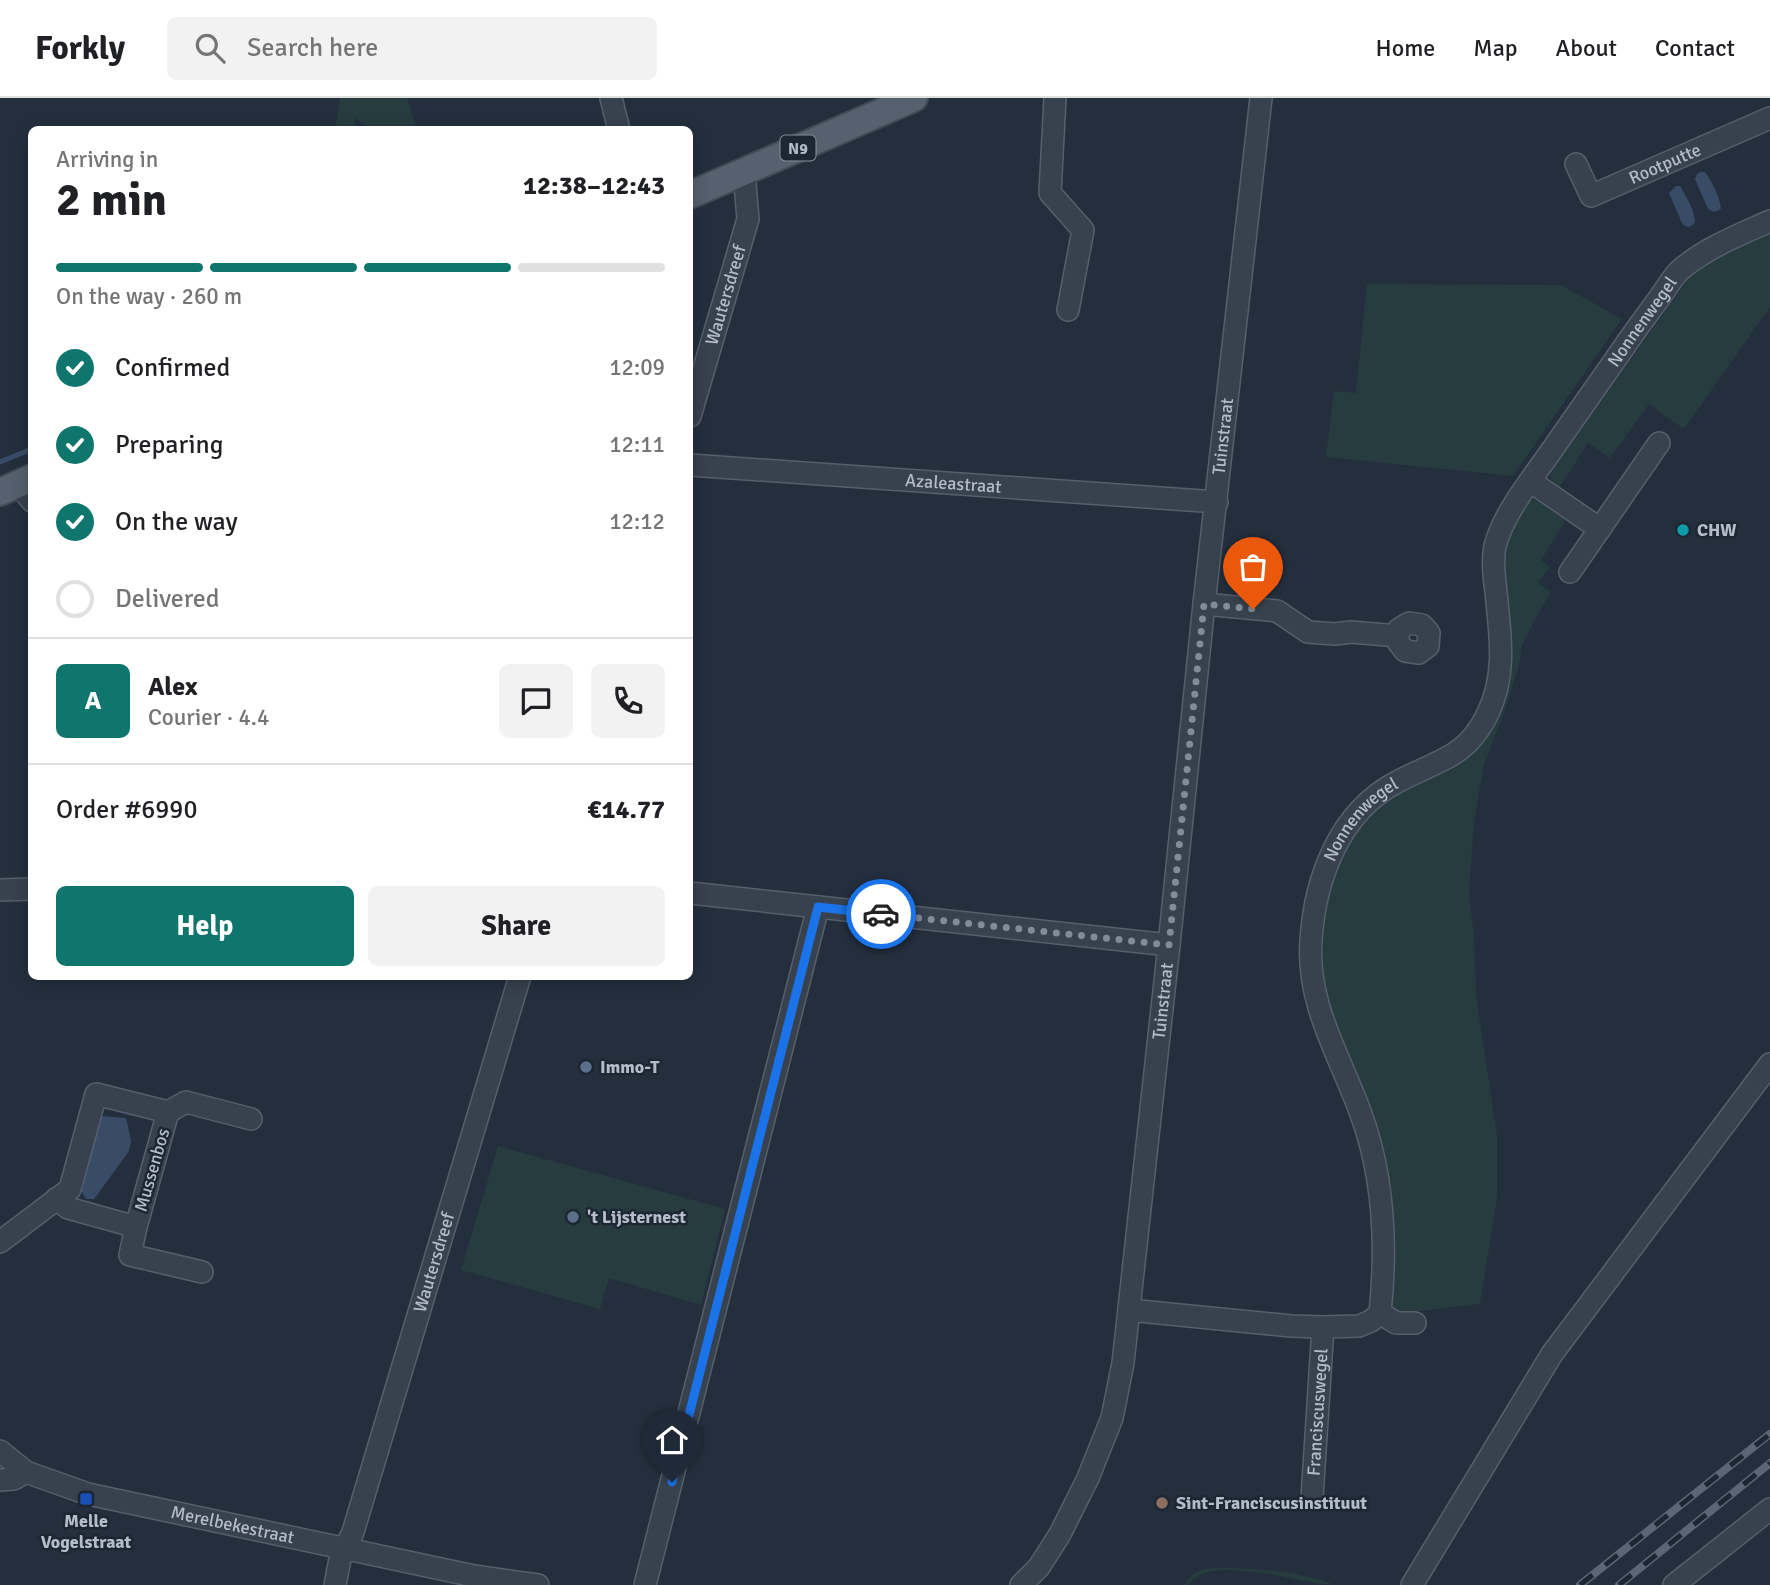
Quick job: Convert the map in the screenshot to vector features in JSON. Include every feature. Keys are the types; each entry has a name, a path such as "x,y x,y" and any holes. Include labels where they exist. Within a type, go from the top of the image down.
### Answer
{"main road":[{"name":"N9","path":"693,194 914,98"}],"street":[{"path":"611,98 618,126"},
{"path":"1055,98 1050,192 1083,230 1068,310"},
{"name":"Tuinstraat","path":"1021,1585 1039,1567 1060,1534 1088,1478 1112,1418 1123,1363 1261,98"},
{"name":"Rootputte","path":"1576,164 1591,196 1770,118"},
{"name":"Wautersdreef","path":"693,406 748,219 744,172"},
{"name":"Nonnenwegel","path":"1380,1313 1384,1276 1382,1215 1375,1164 1360,1112 1325,1029 1313,990 1311,942 1326,865 1343,831 1365,803 1393,784 1456,753 1474,735 1487,715 1497,692 1502,655 1494,549 1505,520 1530,481 1678,272 1715,247 1770,220"},
{"path":"1570,572 1658,443"},
{"name":"Azaleastraat","path":"693,465 1217,502"},
{"path":"1530,481 1600,529"},
{"path":"1204,604 1277,611 1308,632 1398,636"},
{"path":"0,890 28,889"},
{"path":"693,893 1169,945"},
{"path":"645,1585 818,907"},
{"name":"Wautersdreef","path":"335,1585 519,980"},
{"path":"1412,1585 1552,1354 1770,1064"},
{"name":"Mussenbos","path":"0,1242 70,1189 96,1094 168,1112 186,1102 251,1119"},
{"name":"Mussenbos","path":"168,1112 130,1255 202,1272"},
{"name":"Mussenbos","path":"56,1199 68,1208 136,1227"},
{"path":"1129,1310 1291,1326 1359,1326 1380,1313 1396,1323 1415,1323"},
{"name":"Franciscuswegel","path":"1312,1497 1322,1327"},
{"name":"Merelbekestraat","path":"0,1451 26,1472 88,1494 474,1576 538,1585"},
{"path":"0,1480 14,1479 26,1472"},
{"path":"1674,1585 1770,1509"},
{"name":"Merelbekestraat","path":"474,1576 501,1585"}],"green space":[{"path":"340,98 407,98 416,126 365,126 355,118 355,126 335,126"},
{"path":"1770,230 1770,307 1684,429 1649,404 1610,458 1588,443 1557,491 1549,475 1689,278 1718,257"},
{"path":"1367,284 1561,285 1622,319 1513,476 1326,457 1334,391 1356,393"},
{"path":"1531,499 1548,503 1568,517 1541,560 1550,567 1538,582 1551,593 1522,645 1519,666 1484,764 1474,821 1469,892 1476,996 1497,1136 1497,1198 1480,1304 1401,1313 1389,1304 1390,1189 1379,1134 1329,1021 1321,990 1318,930 1335,862 1360,817 1488,729 1503,565 1510,536"},
{"path":"498,1146 725,1209 701,1305 609,1278 600,1309 461,1270"},
{"path":"1211,1568 1274,1571 1335,1585 1235,1570 1199,1575 1188,1585 1184,1585 1195,1573"}],"water":[{"path":"1701,172 1705,172 1719,200 1721,209 1714,212 1708,209 1695,179"},
{"path":"1676,186 1680,186 1694,214 1695,223 1689,227 1682,223 1669,193"},
{"path":"101,1116 126,1118 131,1141 129,1151 94,1199 86,1199 78,1185"}],"waterway":[{"path":"0,462 28,451"}],"railway":[{"path":"1580,1585 1770,1434"},
{"path":"1619,1585 1770,1463"}],"way so far":[{"path":"881,914 1169,945 1204,604 1253,609"}],"place":[{"name":"CHW","path":"1683,530"},
{"name":"Immo-T","path":"586,1067"},
{"name":"'t Lijsternest","path":"573,1217"},
{"name":"Melle Vogelstraat","path":"86,1499"},
{"name":"Sint-Franciscusinstituut","path":"1162,1503"}],"route":[{"path":"672,1482 818,907 881,914"}]}
